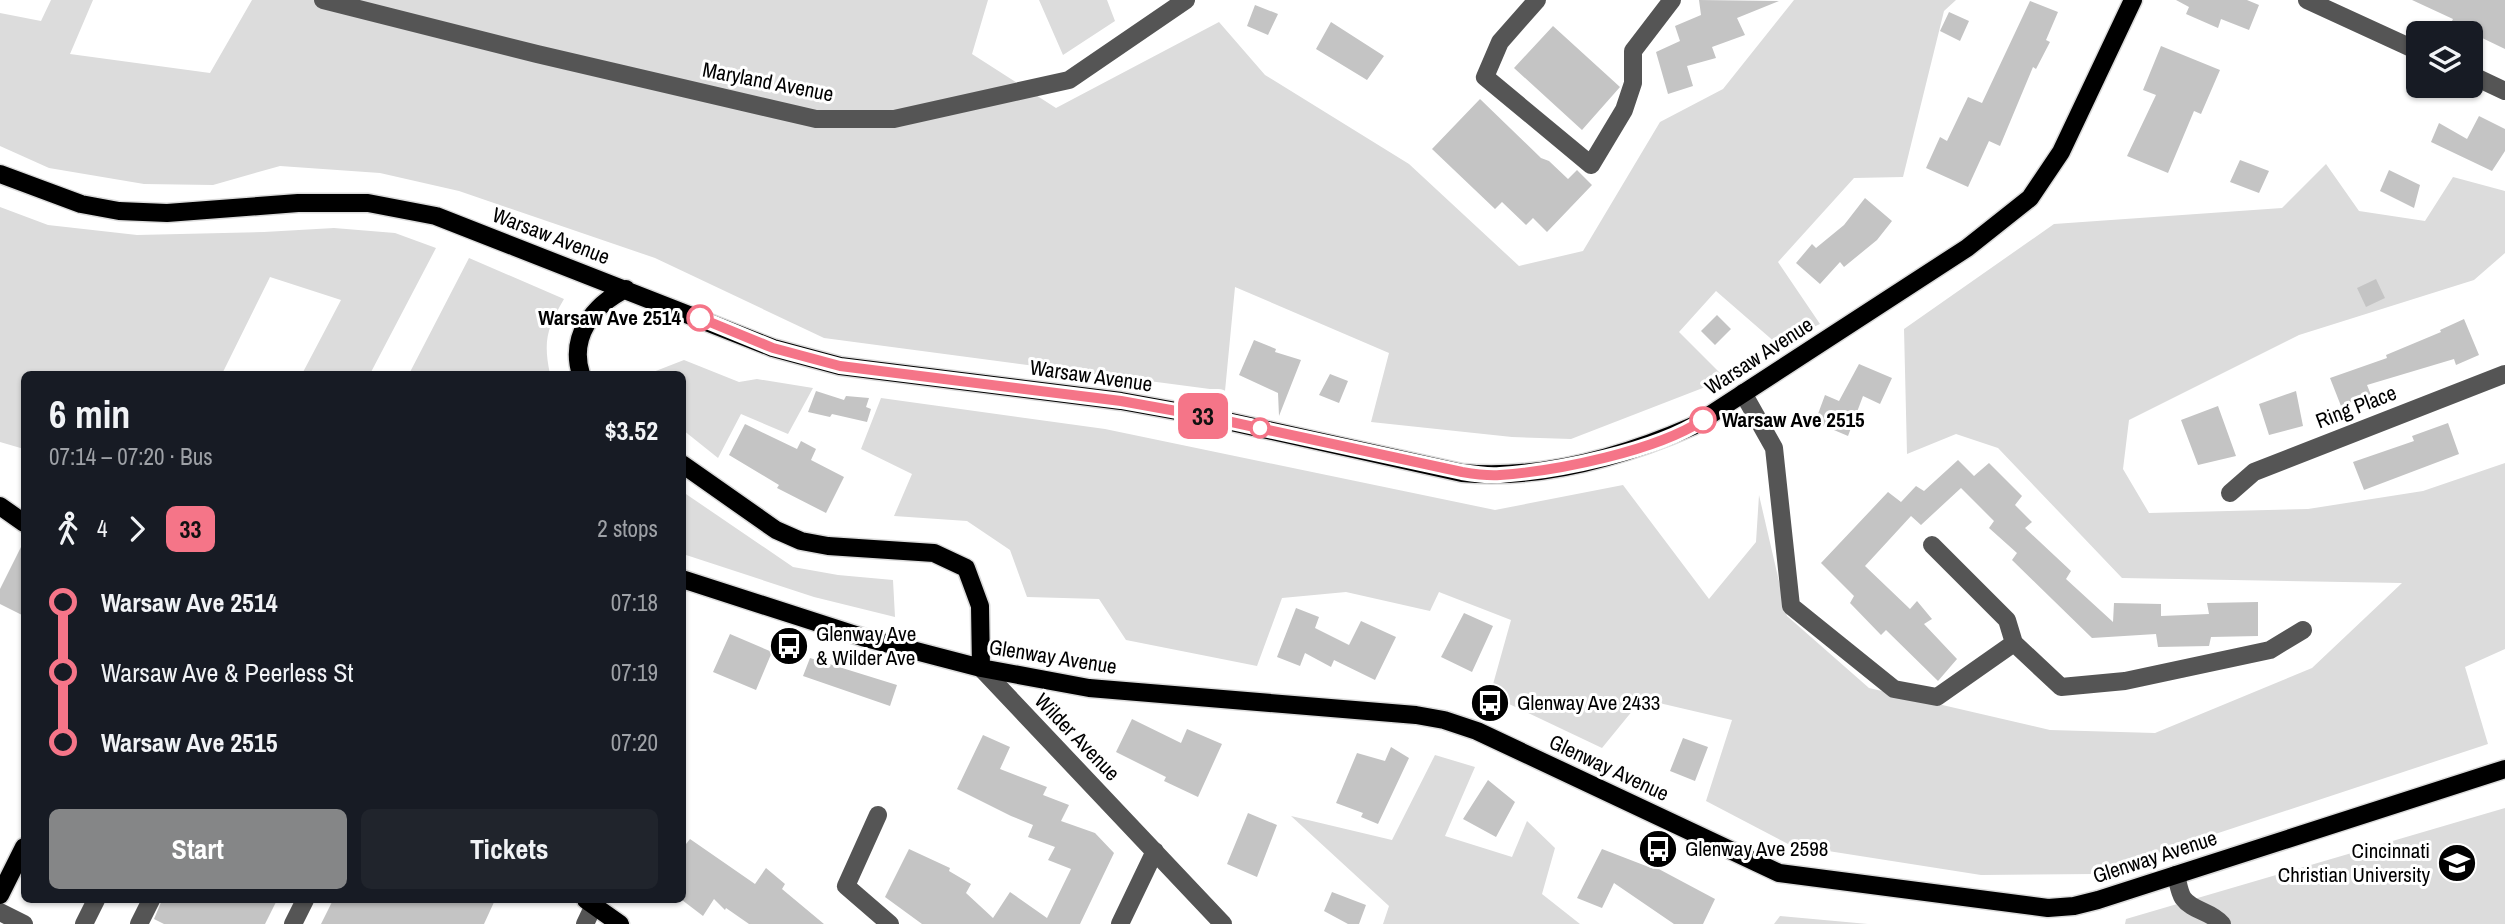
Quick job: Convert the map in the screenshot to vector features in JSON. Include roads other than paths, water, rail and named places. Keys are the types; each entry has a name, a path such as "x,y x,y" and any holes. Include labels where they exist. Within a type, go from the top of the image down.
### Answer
{"main road":[{"name":"Warsaw Avenue","path":"0,174 81,204 119,211 167,213 298,203 368,203 436,216 773,348 840,366 1121,401 1204,416 1462,472 1497,476 1547,470 1648,446 1693,426 1967,248 2030,198 2061,152 2133,0"},
{"path":"580,371 577,362 583,327 609,297 626,289"},
{"path":"686,467 776,530 801,541 828,546 934,553 966,568 981,606 981,668"},
{"path":"0,506 21,521"},
{"name":"Glenway Avenue","path":"686,580 862,637 981,668 1088,688 1416,715 1444,720 1477,731 1779,873 2048,908 2074,906 2505,769"},
{"path":"0,895 21,853"},
{"path":"591,903 620,924"}],"street":[{"name":"Maryland Avenue","path":"323,0 816,120 894,120 1069,80 1186,0"},
{"path":"1537,0 1500,42 1485,77 1591,165 1624,110 1633,83 1633,51 1672,0"},
{"path":"2307,0 2406,45"},
{"path":"2483,81 2505,91"},
{"name":"Ring Place","path":"2230,493 2254,472 2505,374"},
{"path":"1743,393 1774,448 1791,606 1894,689 1937,697 2014,643"},
{"path":"1932,545 2007,620 2014,643 2061,687 2125,681 2270,650 2303,630"},
{"name":"Wilder Avenue","path":"981,668 1223,924"},
{"path":"878,815 846,886 890,924"},
{"path":"1120,924 1155,851"},
{"path":"2175,875 2183,898 2200,911 2215,915 2221,924"},
{"path":"84,924 94,903"},
{"path":"139,924 150,903"},
{"path":"293,924 304,903"},
{"path":"585,924 590,903"},
{"path":"0,912 24,924"}],"place":[{"name":"Warsaw Ave 2514","path":"700,318"},
{"name":"Warsaw Ave 2515","path":"1703,420"},
{"name":"Glenway Ave & Wilder Ave","path":"789,646"},
{"name":"Glenway Ave 2433","path":"1490,703"},
{"name":"Glenway Ave 2598","path":"1658,849"},
{"name":"Cincinnati Christian University","path":"2457,863"}]}
